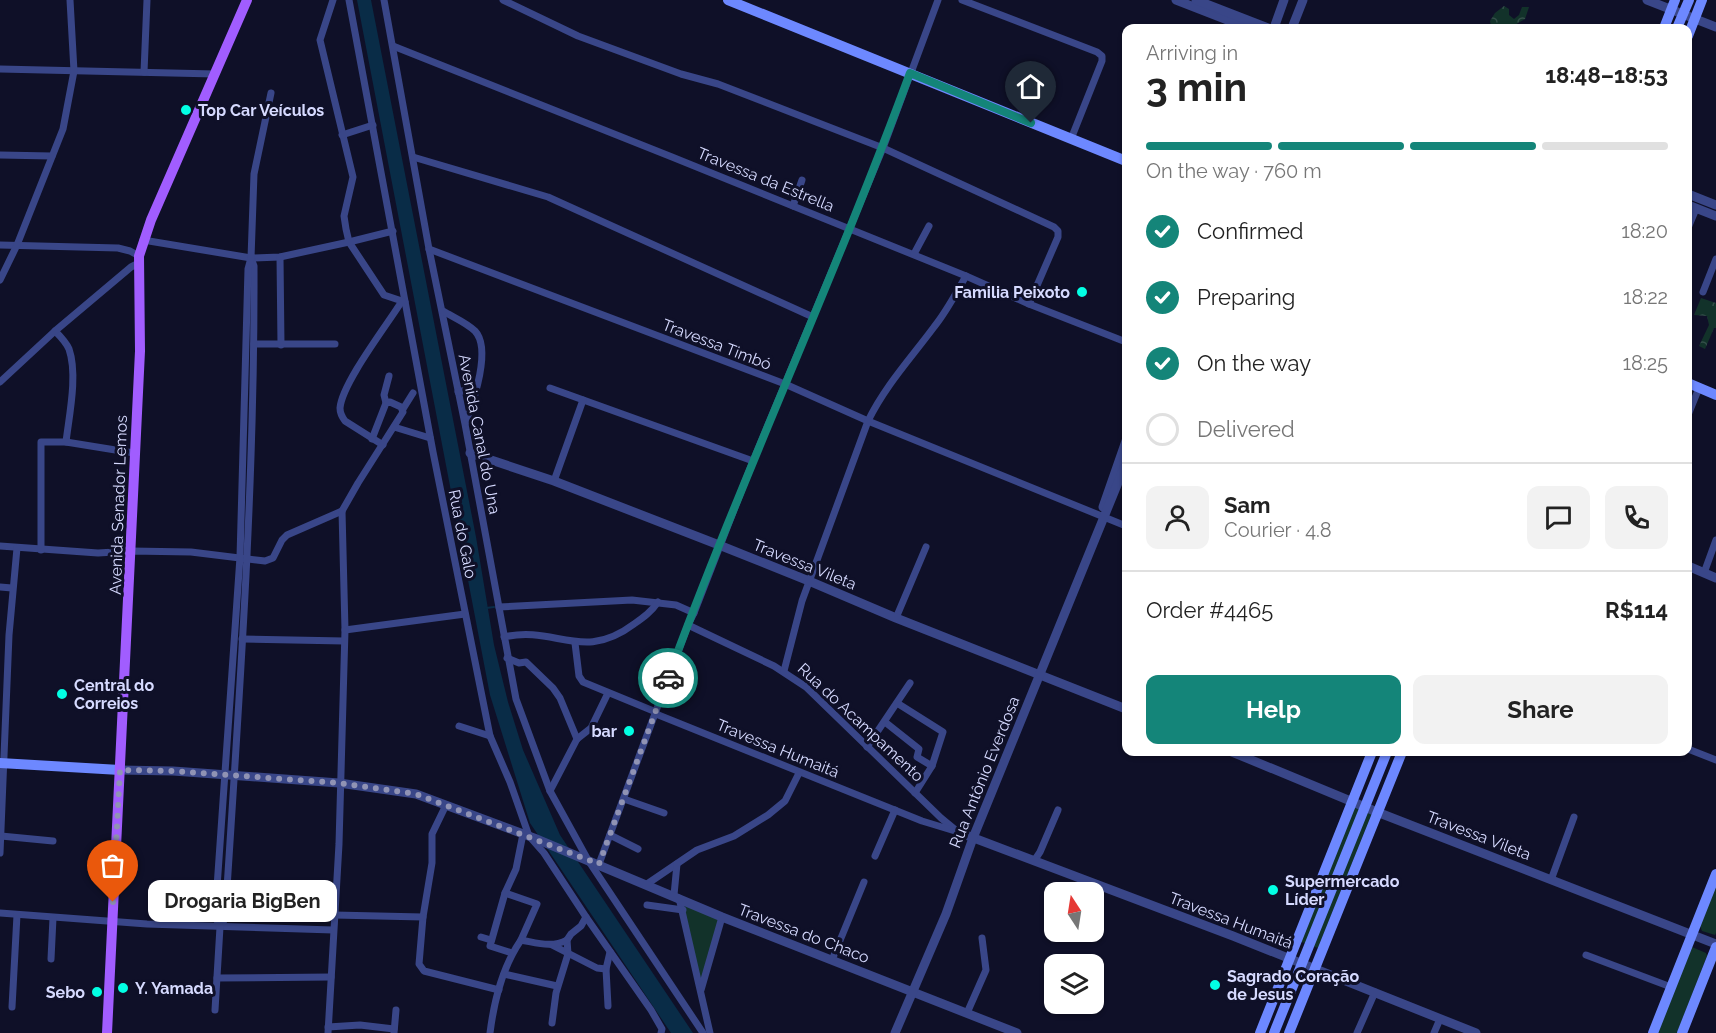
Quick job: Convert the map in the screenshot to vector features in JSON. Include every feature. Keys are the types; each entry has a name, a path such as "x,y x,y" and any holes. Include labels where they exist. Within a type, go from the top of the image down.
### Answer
{"main road":[{"name":"Avenida Senador Lemos","path":"107,1033 140,351 139,260 143,240 247,0"},
{"path":"728,0 1122,159"},
{"path":"1679,24 1689,0"},
{"path":"1692,26 1702,0"},
{"path":"1666,24 1673,5"},
{"path":"1692,385 1715,392"},
{"path":"1260,1033 1370,756"},
{"path":"1274,1033 1385,756"},
{"path":"1289,1033 1400,756"},
{"path":"1,763 120,770"},
{"path":"1653,1033 1716,874"},
{"path":"1682,1033 1716,946"}],"street":[{"path":"0,280 17,245 63,129 74,71 70,0"},
{"path":"144,72 147,0"},
{"path":"333,0 320,40 353,177 345,216 349,242 384,295 403,302 349,383 340,407 341,416 345,421 383,445"},
{"name":"Rua do Galo","path":"349,0 393,231 403,302 490,736 510,782 529,836 544,853 585,917 651,1010 662,1031"},
{"name":"Avenida Canal do Una","path":"384,0 429,249 465,424 516,699 550,791 584,858"},
{"path":"503,0 578,36 681,74 717,84 882,148 1057,229 1058,237 1029,304"},
{"path":"599,864 719,545 850,229 938,0"},
{"path":"962,0 1100,54 1102,61 1071,139"},
{"path":"1176,0 1238,24"},
{"path":"1197,0 1214,3 1259,24"},
{"path":"1275,24 1284,0"},
{"path":"1294,24 1303,0"},
{"path":"1647,0 1673,5 1683,14 1716,27"},
{"name":"Travessa da Estrella","path":"393,46 914,254 1029,304 1122,340"},
{"path":"0,69 215,74"},
{"path":"229,775 242,639 248,269 251,258 254,174 271,93"},
{"path":"342,135 373,125"},
{"path":"0,155 52,156"},
{"path":"413,158 548,197 813,317"},
{"path":"793,206 802,180"},
{"path":"1692,196 1716,205"},
{"path":"1692,207 1716,216"},
{"path":"914,254 928,226"},
{"path":"143,240 251,258 280,257 393,231"},
{"path":"0,245 118,248 130,250 139,260 55,331 0,382"},
{"name":"Travessa Timbó","path":"429,249 785,384 1102,519 1122,525"},
{"path":"280,257 281,345"},
{"path":"215,1010 220,927 225,919 229,775 254,344 254,266 251,258"},
{"path":"1703,292 1716,259"},
{"path":"784,671 802,601 868,421 894,378 950,305 966,276"},
{"path":"443,311 471,328 479,337 482,349 482,358 465,424"},
{"path":"55,331 67,345 71,357 72,383 66,442"},
{"path":"254,344 335,344"},
{"path":"372,439 386,403 384,395 389,376"},
{"path":"458,392 475,388"},
{"path":"550,388 753,461"},
{"path":"1692,405 1699,388"},
{"path":"396,1010 394,1031 360,1025 328,1030 339,844 345,630 342,512 413,393"},
{"path":"554,481 583,399"},
{"path":"386,403 390,402 403,409"},
{"path":"394,427 430,438"},
{"path":"41,550 40,444 45,441 66,442 134,453"},
{"name":"Travessa Vileta","path":"470,453 554,481 719,545 1122,707"},
{"name":"Rua Antônio Everdosa","path":"1102,519 1122,454"},
{"name":"Rua Antônio Everdosa","path":"896,1033 946,914 973,838 1122,472"},
{"path":"0,546 98,553 191,552 265,561 273,558 287,535 342,512"},
{"path":"1704,573 1716,540"},
{"path":"896,618 926,547"},
{"path":"0,854 4,668 17,548"},
{"path":"1692,568 1716,578"},
{"path":"0,587 12,588"},
{"path":"499,607 606,601 658,602 676,605 694,613"},
{"path":"504,637 523,634 575,643 597,642 620,635 651,612 658,602"},
{"path":"345,630 465,614"},
{"name":"Rua do Acampamento","path":"688,625 784,671 818,698 958,832 973,838"},
{"path":"242,639 344,641"},
{"name":"Travessa Humaitá","path":"575,643 580,679 585,684 800,773 922,821 958,832"},
{"path":"507,658 519,663 526,662 553,688 560,698 577,740"},
{"path":"867,747 885,723 909,682"},
{"path":"550,791 577,740 591,728 608,693"},
{"path":"897,703 943,732 932,766 915,793"},
{"path":"885,723 919,749 917,757 932,766"},
{"path":"459,726 490,736"},
{"path":"1692,751 1716,760"},
{"name":"Travessa Vileta","path":"1251,756 1377,812 1692,934 1716,946"},
{"name":"Travessa do Chaco","path":"120,770 173,771 339,783 416,794 529,836 722,917 1017,1033"},
{"path":"647,884 697,850 718,843 768,815 785,801 800,773"},
{"path":"624,799 664,813"},
{"path":"446,805 432,834 432,863 423,917 419,964 424,971 499,990"},
{"path":"876,856 895,810"},
{"path":"1034,861 1058,810"},
{"path":"1551,879 1574,817"},
{"path":"1,836 53,841"},
{"path":"512,953 490,946 505,893 529,836"},
{"path":"610,836 638,849"},
{"name":"Travessa Humaitá","path":"973,838 1302,965 1315,968 1476,1033"},
{"path":"584,858 703,1033"},
{"path":"677,864 676,897 683,910 710,1033"},
{"path":"831,960 864,882"},
{"path":"490,1033 504,974 537,904 505,893"},
{"path":"647,905 683,910"},
{"path":"0,913 112,922 333,930"},
{"path":"12,1007 17,915"},
{"path":"334,915 423,917"},
{"path":"552,1023 557,986 568,954 567,940 581,926 585,917"},
{"path":"700,993 722,917"},
{"path":"51,959 53,918"},
{"path":"481,937 491,940"},
{"path":"967,1012 986,970 982,938"},
{"path":"521,940 552,945 597,968 606,969"},
{"path":"552,945 567,940"},
{"path":"608,1006 606,969 610,952"},
{"path":"1586,955 1671,987"},
{"path":"504,974 557,986"},
{"path":"217,978 331,977"},
{"path":"1357,1033 1375,992"},
{"path":"1434,1033 1440,1018"}],"green space":[{"path":"1504,6 1509,9 1509,15 1514,19 1519,15 1522,7 1529,7 1525,19 1516,24 1491,24 1495,13"},
{"path":"1701,298 1716,303 1716,328 1705,349 1699,346 1709,325 1707,316 1694,315"},
{"path":"1352,806 1361,809 1307,944 1299,941"},
{"path":"1366,810 1372,813 1318,948 1312,946"},
{"path":"1716,885 1715,935 1702,931 1700,926"},
{"path":"681,901 720,914 700,989"},
{"path":"1692,947 1706,953 1707,956 1677,1033 1657,1033"}],"water":[{"path":"357,0 371,0 476,537 494,645 523,750 560,835 693,1033 671,1033 530,823 490,695"}],"waterway":[{"path":"486,608 494,607"}],"way so far":[{"path":"113,902 120,770 173,771 339,783 416,794 599,864 668,678"}],"place":[{"name":"Top Car Veículos","path":"186,110"},
{"name":"Familia Peixoto","path":"1082,292"},
{"name":"Central do Correios","path":"62,694"},
{"name":"bar","path":"629,731"},
{"name":"Supermercado Líder","path":"1273,890"},
{"name":"Drogaria BigBen","path":"113,902"},
{"name":"Sagrado Coração de Jesus","path":"1215,985"},
{"name":"Y. Yamada","path":"123,988"},
{"name":"Sebo","path":"97,992"}],"route":[{"path":"668,678 753,461 850,229 910,73 1031,123"}]}
